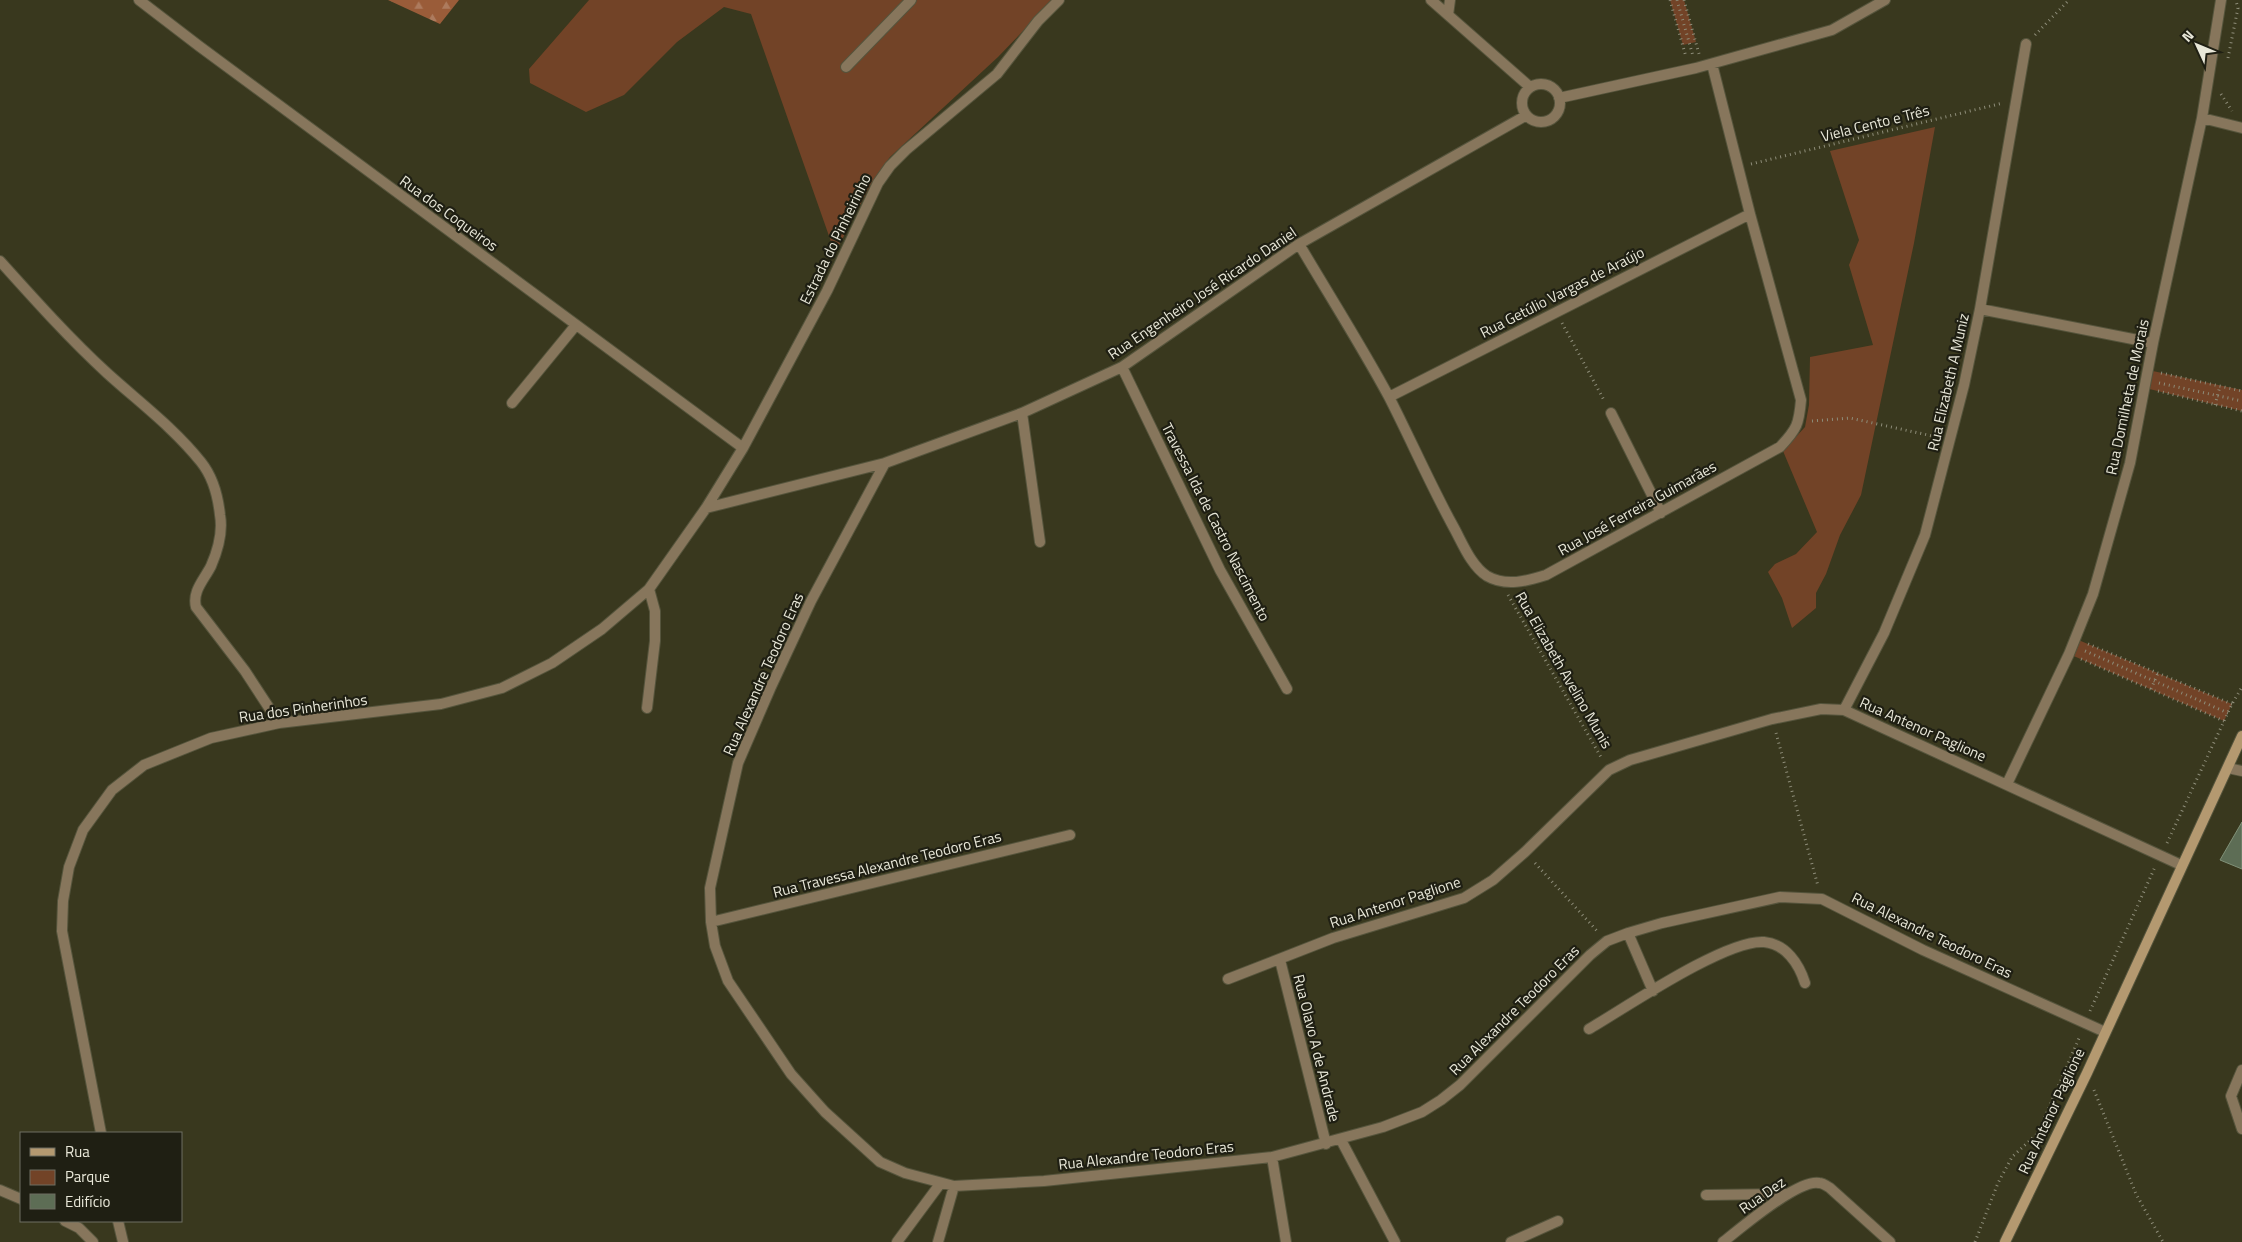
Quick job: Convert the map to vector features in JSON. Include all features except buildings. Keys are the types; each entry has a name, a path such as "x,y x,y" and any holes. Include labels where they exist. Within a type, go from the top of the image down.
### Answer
{"main road":[{"path":"2181,865 2242,736"},
{"name":"Rua Antenor Paglione","path":"2005,1242 2087,1073 2181,865"}],"street":[{"name":"Rua dos Coqueiros","path":"139,0 743,448"},
{"path":"846,67 911,0"},
{"name":"Estrada do Pinheirinho","path":"706,508 743,448 827,291 878,183 890,166 906,150 997,74 1038,21 1059,0"},
{"path":"1431,0 1530,87"},
{"path":"1448,15 1450,0"},
{"path":"1559,98 1700,67 1832,30 1885,0"},
{"name":"Rua Domilheta de Morais","path":"2007,784 2072,646 2093,594 2130,463 2153,343 2202,118 2221,0"},
{"name":"Rua Elizabeth A Muniz","path":"1844,710 1884,633 1925,534 1950,440 1980,309 2026,44"},
{"path":"1700,67 1739,167 1801,400 1799,421"},
{"path":"1535,84 1547,84 1557,92 1559,98 1559,111 1550,121 1536,122 1525,116 1521,103 1525,91 1535,84"},
{"name":"Rua Engenheiro José Ricardo Daniel","path":"706,508 885,463 1022,413 1122,367 1299,244 1525,116"},
{"path":"2202,118 2242,128"},
{"name":"Rua Getúlio Vargas de Araújo","path":"1389,397 1750,214"},
{"path":"1299,244 1389,397 1429,481 1466,550 1487,575 1500,580"},
{"path":"0,261 55,322 108,374 173,431 202,463 215,486 221,516 219,545 210,568 196,592 194,599 196,607 245,671 279,723"},
{"path":"1980,309 2153,343"},
{"path":"512,404 576,325"},
{"name":"Travessa Ida de Castro Nascimento","path":"1122,367 1220,570 1286,689"},
{"path":"1022,413 1040,542"},
{"path":"1611,413 1661,513"},
{"name":"Rua José Ferreira Guimarães","path":"1500,580 1529,581 1546,576 1780,447 1791,435 1799,421"},
{"name":"Rua Alexandre Teodoro Eras","path":"885,463 811,601 738,763 710,888 711,922 715,946 728,981 791,1074 825,1112 880,1162 906,1173 940,1184 954,1186 1044,1181 1272,1157 1341,1140 1422,1112 1441,1100 1460,1085 1590,955 1607,942 1628,933 1780,897 1822,899 1923,950 2105,1032"},
{"name":"Rua dos Pinherinhos","path":"100,1132 62,932 63,901 69,867 83,830 112,790 144,765 211,738 279,723 441,704 502,688 552,663 602,629 649,589 706,508"},
{"path":"648,708 655,641 655,611 649,589"},
{"name":"Rua Antenor Paglione","path":"1228,978 1280,960 1332,938 1464,898 1493,880 1525,852 1609,770 1630,760 1772,719 1821,708 1844,710 2181,865"},
{"path":"2228,768 2242,771"},
{"name":"Rua Travessa Alexandre Teodoro Eras","path":"711,922 1070,835"},
{"path":"1628,933 1653,991"},
{"path":"1589,1029 1692,968 1739,946 1764,942 1784,950 1800,967 1805,983"},
{"name":"Rua Olavo A de Andrade","path":"1280,960 1326,1144"},
{"path":"2242,1070 2231,1096 2242,1129"},
{"path":"1341,1140 1395,1242"},
{"path":"1272,1157 1286,1242"},
{"name":"Rua Dez","path":"1723,1242 1788,1194 1805,1184 1819,1182 1830,1188 1890,1242"},
{"path":"897,1242 940,1184"},
{"path":"938,1242 954,1186"},
{"path":"0,1190 20,1199"},
{"path":"1706,1195 1788,1194"},
{"path":"1511,1242 1558,1221"},
{"path":"68,1222 79,1228 93,1242"},
{"path":"118,1222 122,1242"}],"path":[{"path":"1670,0 1700,67"},
{"path":"1677,0 1700,67"},
{"path":"1684,0 1700,67"},
{"path":"2026,44 2068,0"},
{"path":"2227,67 2238,8 2236,0"},
{"path":"2223,86 2221,96 2238,116"},
{"name":"Viela Cento e Três","path":"1739,167 2017,100"},
{"path":"1556,312 1611,413"},
{"path":"2147,380 2220,386 2242,390"},
{"path":"2147,380 2242,401"},
{"path":"2147,380 2215,405 2242,411"},
{"path":"2215,405 2220,386"},
{"path":"1799,421 1850,418 1950,440"},
{"name":"Rua Elizabeth Avelino Munis","path":"1500,580 1609,770"},
{"path":"2072,646 2158,673 2232,704"},
{"path":"2072,646 2228,713"},
{"path":"2072,646 2150,689 2224,721"},
{"path":"2150,689 2158,673"},
{"path":"1975,1242 1998,1183 2012,1157 2038,1133 2160,856 2232,704 2242,687"},
{"path":"1772,719 1822,899"},
{"path":"1525,852 1607,942"},
{"path":"2087,1073 2136,1194 2163,1242"}],"green space":[{"path":"388,0 459,0 440,24"},
{"path":"589,0 1053,0 998,57 890,157 871,184 835,253 751,14 724,7 677,42 624,95 586,112 530,83 529,69"},
{"path":"1670,0 1684,0 1696,42 1683,45"},
{"path":"1935,127 1914,243 1861,495 1840,535 1826,574 1816,593 1816,608 1792,628 1782,598 1768,572 1775,564 1796,554 1817,532 1783,451 1805,427 1809,405 1810,357 1873,345 1849,265 1859,240 1830,151"},
{"path":"2148,370 2242,390 2242,411 2145,388"},
{"path":"2076,639 2232,704 2224,721 2069,654"}]}
